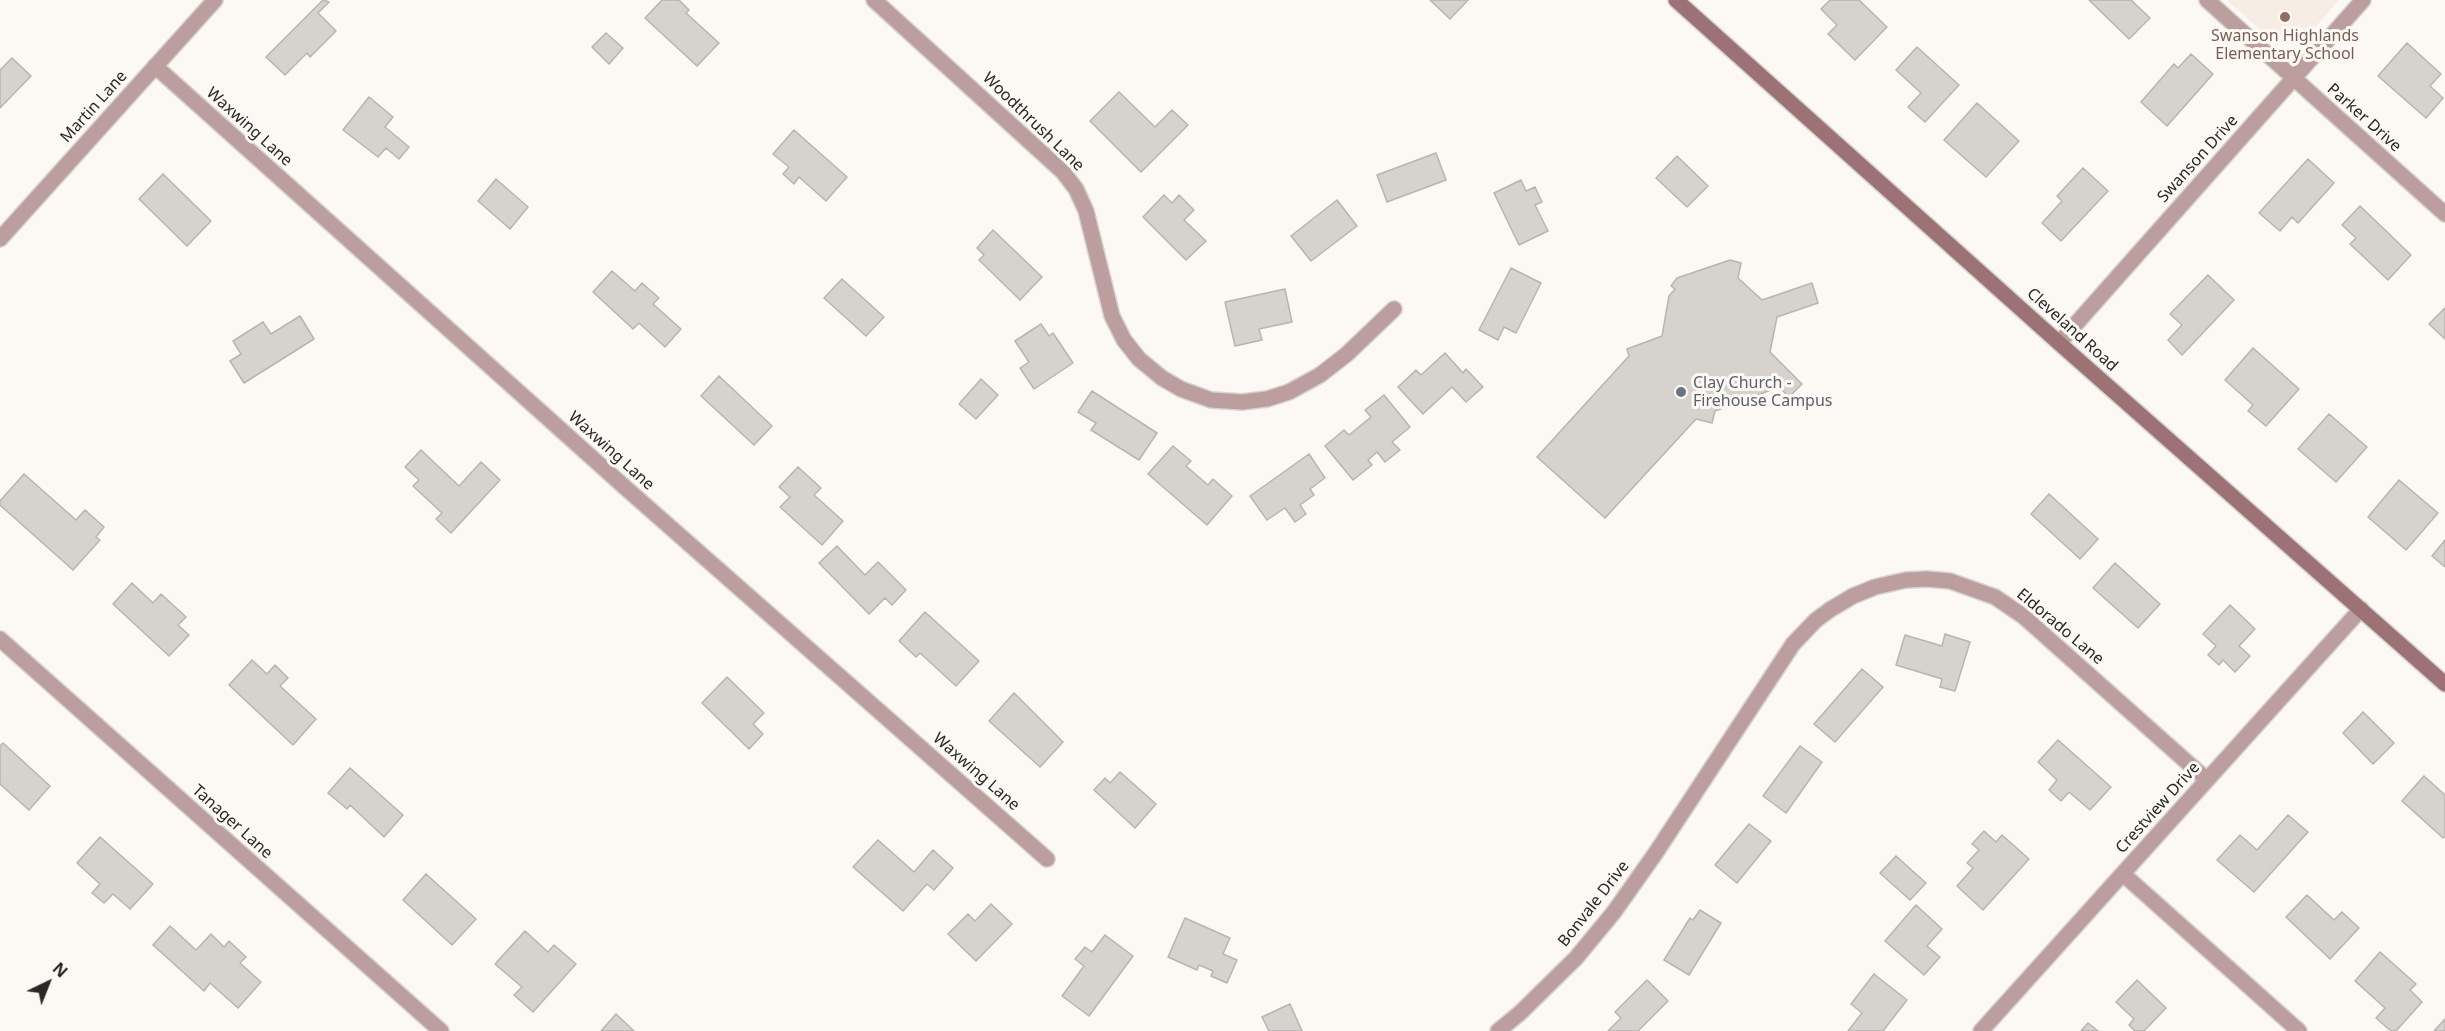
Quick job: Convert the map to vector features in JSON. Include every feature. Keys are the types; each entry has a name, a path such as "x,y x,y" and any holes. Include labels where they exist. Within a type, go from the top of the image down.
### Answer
{"main road":[{"name":"Cleveland Road","path":"1676,0 2445,684"}],"street":[{"name":"Martin Lane","path":"0,239 215,0"},
{"name":"Woodthrush Lane","path":"874,0 1063,172 1076,189 1086,211 1112,316 1124,340 1139,359 1162,378 1181,389 1211,400 1242,402 1267,399 1290,392 1320,375 1347,354 1394,309"},
{"name":"Parker Drive","path":"2207,0 2445,214"},
{"name":"Swanson Drive","path":"2059,343 2363,0"},
{"name":"Waxwing Lane","path":"155,66 636,498 1047,859"},
{"name":"Eldorado Lane","path":"1700,784 1778,664 1809,626 1845,600 1875,587 1906,580 1927,579 1950,581 1974,588 1995,597 2024,616 2207,780"},
{"name":"Crestview Drive","path":"1982,1031 2361,609"},
{"name":"Tanager Lane","path":"0,639 441,1031"},
{"name":"Bonvale Drive","path":"1497,1031 1520,1013 1582,950 1627,892 1700,784"},
{"path":"2123,874 2299,1031"}],"shaded area":[{"name":"Swanson Highlands Elementary School","path":"2227,0 2339,0 2303,41 2285,44 2266,35"}],"building":[{"path":"323,0 329,2 318,13 336,31 310,57 307,53 285,75 266,57"},
{"path":"662,0 679,0 689,10 686,13 719,43 697,66 645,18"},
{"path":"1430,0 1468,0 1450,19"},
{"path":"1830,0 1859,0 1887,27 1855,60 1828,34 1837,25 1821,9"},
{"path":"2089,0 2131,0 2150,18 2129,39"},
{"path":"606,33 623,48 609,64 592,47"},
{"path":"2407,43 2441,74 2430,86 2443,98 2426,118 2378,76"},
{"path":"1917,47 1959,85 1925,122 1908,107 1921,93 1896,70"},
{"path":"2191,54 2213,74 2167,126 2141,102 2174,64 2178,68"},
{"path":"12,58 31,76 0,108 0,70"},
{"path":"1119,92 1155,127 1172,110 1188,125 1141,172 1090,121"},
{"path":"369,97 393,117 385,127 409,147 399,159 386,148 378,157 343,130"},
{"path":"1977,103 2019,141 1986,177 1944,140"},
{"path":"794,130 847,177 826,201 799,177 794,184 783,174 789,167 773,154"},
{"path":"1436,153 1446,180 1387,202 1377,175"},
{"path":"1677,156 1708,186 1687,207 1656,178"},
{"path":"2308,159 2334,183 2298,223 2292,217 2280,231 2259,213"},
{"path":"2083,168 2108,191 2061,241 2042,223 2062,201 2057,196"},
{"path":"163,174 211,221 187,246 139,199"},
{"path":"496,179 528,207 510,229 478,201"},
{"path":"1521,180 1526,191 1535,187 1542,202 1535,205 1548,231 1519,245 1494,193"},
{"path":"1164,195 1172,203 1179,195 1194,210 1184,220 1206,241 1186,260 1143,217"},
{"path":"1337,200 1357,226 1311,261 1291,236"},
{"path":"2360,206 2411,255 2388,280 2350,244 2356,238 2342,225"},
{"path":"993,230 1042,277 1020,300 979,260 984,255 977,248"},
{"name":"Clay Church - Firehouse Campus","path":"1730,260 1741,263 1738,278 1762,300 1812,283 1818,303 1777,317 1770,352 1802,384 1789,397 1779,387 1715,411 1712,423 1696,419 1605,518 1537,457 1629,356 1627,349 1662,336 1669,296 1675,289 1671,286 1677,278"},
{"path":"1511,268 1541,283 1516,333 1504,327 1498,340 1479,330"},
{"path":"612,271 635,291 642,283 659,298 653,304 681,329 665,347 639,323 633,329 593,292"},
{"path":"2208,275 2234,300 2182,355 2168,340 2182,325 2170,314"},
{"path":"842,279 884,317 866,336 824,298"},
{"path":"1285,289 1292,322 1259,329 1262,340 1235,346 1225,302"},
{"path":"2445,308 2445,339 2429,324"},
{"path":"300,316 314,339 244,383 230,361 241,354 233,341 263,322 271,334"},
{"path":"1041,324 1049,336 1053,333 1073,363 1034,389 1020,368 1029,362 1015,341"},
{"path":"2253,348 2299,389 2266,426 2248,411 2253,405 2225,380"},
{"path":"1445,353 1463,373 1466,369 1483,387 1466,402 1452,387 1423,414 1398,387 1416,370 1421,375"},
{"path":"719,376 772,426 754,445 701,396"},
{"path":"981,379 998,395 976,419 959,404"},
{"path":"1092,391 1157,433 1139,460 1091,430 1096,423 1078,412"},
{"path":"1384,395 1410,427 1392,442 1400,450 1385,462 1377,452 1368,460 1372,465 1353,480 1325,446 1344,430 1349,435 1371,417 1365,410"},
{"path":"2329,414 2367,447 2336,482 2298,449"},
{"path":"1173,446 1191,461 1186,466 1208,485 1213,479 1232,496 1207,525 1148,474"},
{"path":"421,450 459,486 481,462 500,480 451,533 436,519 442,513 413,486 419,480 405,467"},
{"path":"1309,454 1325,478 1310,489 1314,495 1300,505 1306,514 1295,522 1285,508 1267,520 1250,496"},
{"path":"798,467 821,488 814,495 843,521 822,545 780,507 790,497 779,487"},
{"path":"24,474 76,520 85,510 104,527 96,537 100,540 73,570 0,505 0,501"},
{"path":"2399,480 2438,513 2406,550 2368,517"},
{"path":"2049,494 2098,539 2080,559 2031,514"},
{"path":"2445,540 2445,567 2432,556"},
{"path":"837,546 865,575 878,562 906,590 892,605 885,598 869,614 819,563"},
{"path":"2115,563 2160,604 2138,628 2093,588"},
{"path":"132,583 153,603 161,594 186,617 178,625 189,635 169,656 113,604"},
{"path":"2230,605 2255,629 2239,646 2250,656 2235,672 2223,660 2219,665 2208,655 2216,646 2203,634"},
{"path":"925,612 979,661 956,686 920,653 916,657 899,641"},
{"path":"1945,634 1970,642 1955,691 1940,687 1942,679 1896,665 1905,635 1942,646"},
{"path":"252,660 267,674 275,665 288,678 280,686 316,719 293,745 229,685"},
{"path":"1862,669 1883,687 1835,742 1814,724"},
{"path":"727,677 764,713 753,724 763,734 749,749 702,703"},
{"path":"1014,693 1063,742 1040,767 989,721"},
{"path":"2363,712 2394,743 2373,764 2343,733"},
{"path":"2058,740 2111,787 2090,810 2069,792 2061,801 2049,790 2057,780 2038,762"},
{"path":"3,743 50,786 29,810 0,784 0,746"},
{"path":"1800,746 1822,762 1786,813 1763,796"},
{"path":"350,768 403,815 384,837 350,805 347,809 328,793"},
{"path":"1120,772 1156,804 1135,828 1094,790 1105,778 1110,783"},
{"path":"2424,776 2445,795 2445,836 2443,838 2402,801"},
{"path":"2288,815 2308,832 2254,892 2217,860 2240,835 2257,850"},
{"path":"1749,824 1771,841 1737,883 1715,865"},
{"path":"1984,831 1996,842 2002,835 2029,859 1983,910 1957,886 1973,868 1967,863 1979,850 1972,844"},
{"path":"100,837 153,884 130,909 113,894 104,903 92,893 100,884 77,863"},
{"path":"878,840 914,872 933,850 953,868 934,890 927,884 903,911 853,867"},
{"path":"1896,856 1926,883 1910,900 1880,873"},
{"path":"426,874 476,919 452,945 403,900"},
{"path":"2307,895 2334,920 2342,912 2359,928 2330,959 2286,917"},
{"path":"991,904 1012,924 976,961 948,934 968,914 975,921"},
{"path":"1916,905 1942,929 1927,946 1940,957 1924,975 1885,941"},
{"path":"1700,910 1721,923 1689,975 1664,960 1690,918 1693,920"},
{"path":"1185,918 1230,938 1223,954 1237,960 1227,983 1211,976 1213,971 1199,965 1197,970 1168,957"},
{"path":"170,926 196,950 211,934 224,947 229,941 246,957 240,963 261,982 238,1008 210,983 204,991 153,945"},
{"path":"525,931 548,952 554,945 576,964 533,1012 514,995 522,987 495,964"},
{"path":"1105,935 1133,956 1089,1016 1062,996 1084,966 1075,959 1085,947 1092,952"},
{"path":"2380,952 2416,984 2410,990 2422,1002 2396,1031 2391,1031 2376,1018 2385,1008 2355,981"},
{"path":"1874,974 1907,1000 1883,1031 1848,1031 1862,1013 1851,1004"},
{"path":"1647,980 1668,1001 1638,1031 1608,1031 1621,1018 1615,1012"},
{"path":"2137,980 2166,1008 2144,1031 2135,1031 2129,1025 2134,1019 2116,1002"},
{"path":"1290,1004 1302,1031 1269,1031 1262,1017"},
{"path":"616,1014 634,1031 601,1031"},
{"path":"2445,1019 2445,1031 2434,1031"},
{"path":"2088,1023 2098,1031 2081,1031"}],"place":[{"name":"Swanson Highlands Elementary School","path":"2285,17"},
{"name":"Clay Church - Firehouse Campus","path":"1681,392"}]}
